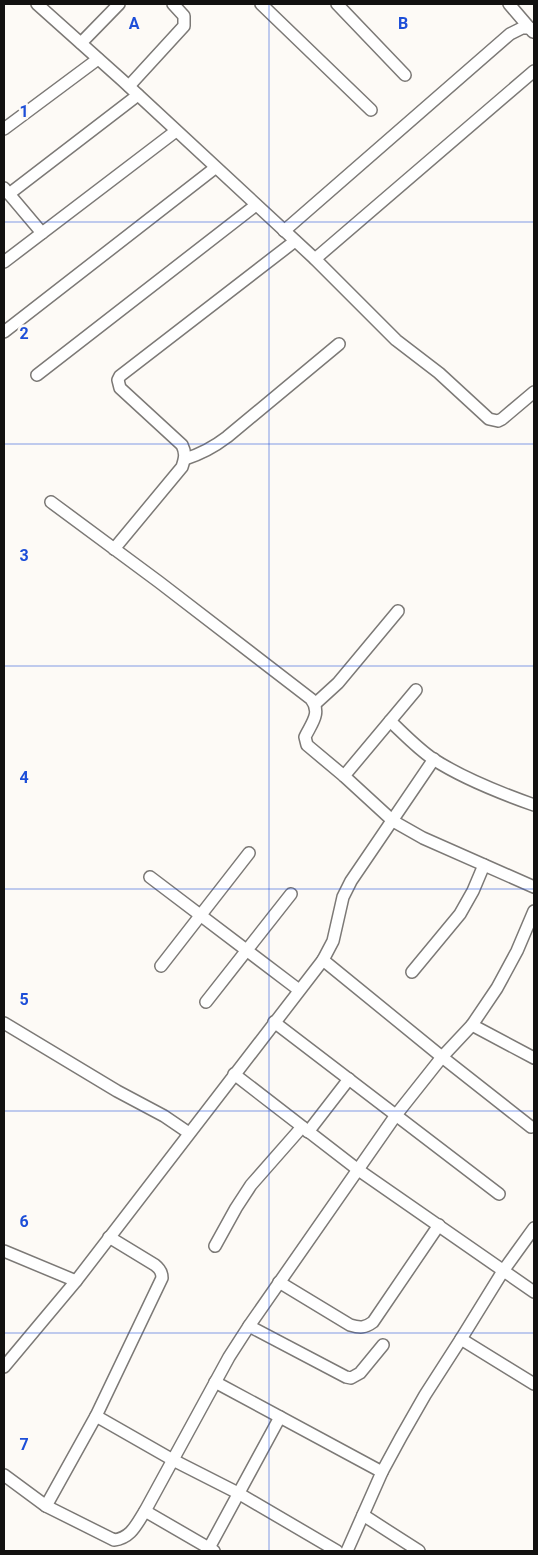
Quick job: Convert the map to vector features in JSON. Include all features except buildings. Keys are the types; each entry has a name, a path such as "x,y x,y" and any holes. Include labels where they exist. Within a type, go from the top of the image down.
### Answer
{"street":[{"path":"37,4 129,86 315,259 396,340 446,378 489,419 498,421 502,419 534,392"},
{"path":"81,43 119,4"},
{"path":"129,86 184,26 184,16 173,4"},
{"path":"261,4 371,110"},
{"path":"337,4 405,74"},
{"path":"509,4 532,31"},
{"path":"284,231 510,34 522,28 532,31"},
{"path":"4,129 98,59"},
{"path":"315,259 534,71"},
{"path":"42,233 6,191 138,95"},
{"path":"4,262 176,131"},
{"path":"4,332 216,168"},
{"path":"37,375 256,205"},
{"path":"114,549 182,467 185,459 182,445 120,388 118,380 120,376 295,241"},
{"path":"185,459 212,448 340,344"},
{"path":"51,502 311,699 317,711 316,718 305,737 307,745 393,821 423,838 534,888"},
{"path":"315,704 338,683 398,611"},
{"path":"344,776 416,690"},
{"path":"390,721 413,743 434,759 466,777 534,805"},
{"path":"4,1367 76,1280 323,960 333,941 343,897 351,881 434,759"},
{"path":"161,966 249,852"},
{"path":"412,972 460,914 473,891 484,865"},
{"path":"150,877 299,990"},
{"path":"206,1002 291,894"},
{"path":"4,1474 46,1506 114,1540 123,1539 130,1534 174,1460 215,1382 249,1326 396,1115 442,1057 472,1024 497,988 517,951 534,912"},
{"path":"323,960 531,1127"},
{"path":"274,1022 499,1194"},
{"path":"4,1023 117,1091 164,1116 189,1133"},
{"path":"472,1024 534,1057"},
{"path":"234,1074 357,1169 534,1292"},
{"path":"215,1246 251,1185 305,1129 349,1079"},
{"path":"279,1282 350,1325 359,1328 367,1327 373,1322 438,1225"},
{"path":"347,1551 382,1472 425,1395 462,1339 503,1271 534,1228"},
{"path":"46,1506 96,1416 162,1278 160,1269 155,1265 109,1237"},
{"path":"4,1251 76,1280"},
{"path":"249,1326 351,1378 360,1373 382,1345"},
{"path":"462,1339 534,1384"},
{"path":"215,1382 382,1472"},
{"path":"96,1416 238,1493 337,1551"},
{"path":"145,1511 211,1550 238,1493 280,1417"},
{"path":"363,1516 419,1551"}]}
